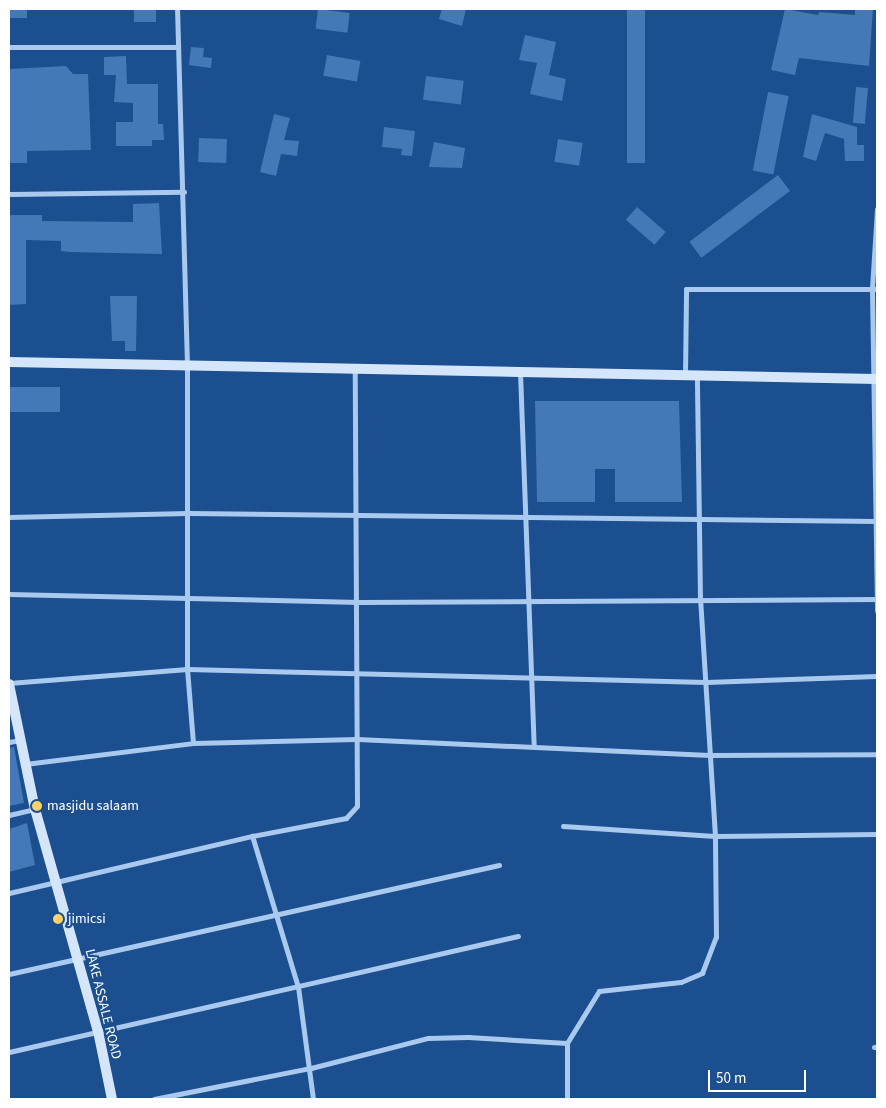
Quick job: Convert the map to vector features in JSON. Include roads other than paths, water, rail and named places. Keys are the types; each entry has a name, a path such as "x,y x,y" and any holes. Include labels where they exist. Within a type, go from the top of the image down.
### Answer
{"main road":[{"path":"9,362 875,379"},
{"name":"LAKE ASSALE ROAD","path":"9,684 35,809 98,1031 112,1099"}],"street":[{"path":"177,9 184,192 187,365 187,669 193,743"},
{"path":"9,47 177,46"},
{"path":"9,194 184,192"},
{"path":"877,209 874,289 877,611"},
{"path":"685,376 686,288 874,289"},
{"path":"9,893 54,881 354,813 359,674 355,368"},
{"path":"520,371 523,518 530,598 534,746"},
{"path":"567,1099 568,1043 599,991 681,982 702,973 716,936 715,836 700,599 697,376"},
{"path":"9,517 188,513 358,519 523,518 698,521 875,521"},
{"path":"9,594 186,596 359,602 530,598 877,599"},
{"path":"9,684 187,669 359,674 532,676 706,682 877,676"},
{"path":"25,764 193,743 357,739 710,755 877,754"},
{"path":"9,742 20,740"},
{"path":"9,816 35,809"},
{"path":"563,826 715,836 877,834"},
{"path":"252,836 298,987 311,1068 313,1099"},
{"path":"9,974 78,956 499,865"},
{"path":"9,1052 518,936"},
{"path":"154,1099 311,1068 428,1038 568,1043"}],"place":[{"name":"masjidu salaam","path":"37,806"},
{"name":"jimicsi","path":"58,919"}]}
